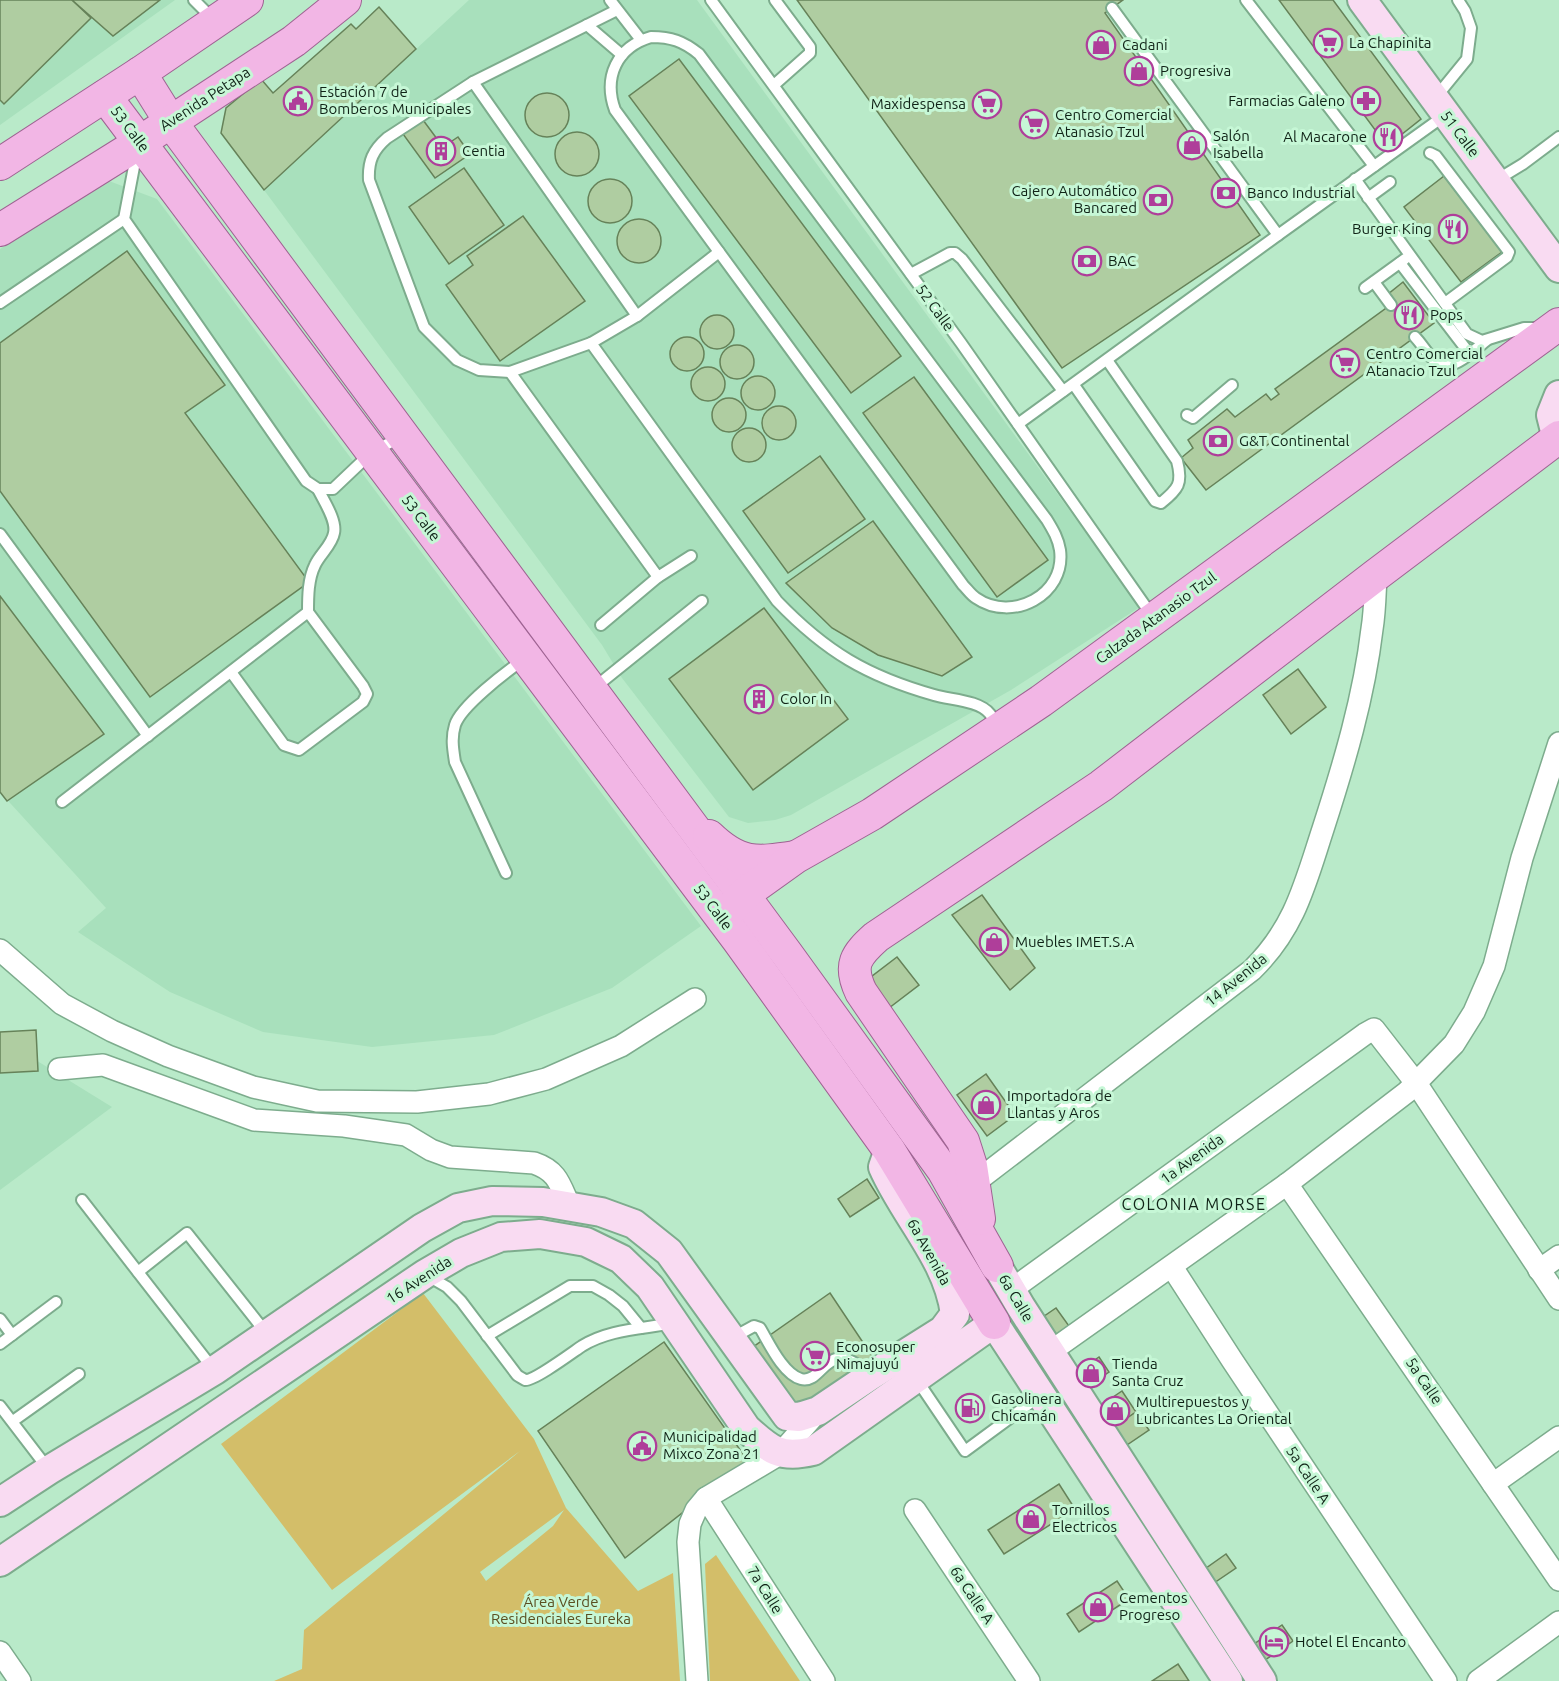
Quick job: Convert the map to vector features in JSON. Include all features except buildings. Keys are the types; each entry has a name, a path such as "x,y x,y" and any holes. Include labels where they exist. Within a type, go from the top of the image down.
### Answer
{"main road":[{"path":"0,164 141,73 248,0"},
{"name":"Avenida Petapa","path":"0,230 294,41 345,0"},
{"name":"51 Calle","path":"1362,0 1559,267"},
{"name":"53 Calle","path":"141,73 170,121 404,436 541,649 730,929"},
{"name":"53 Calle","path":"105,96 372,452 541,649 592,690 762,921"},
{"name":"Calzada Atanasio Tzul","path":"730,929 743,895 796,857 872,814 998,730 1155,619 1556,326"},
{"path":"780,1454 793,1455 813,1451 993,1323 998,1266 973,1184 969,1154 963,1141 861,992 854,977 855,964 861,951 876,937 1101,786 1558,439 1551,415 1559,395"},
{"path":"673,801 719,845 742,860 770,861 796,857"},
{"name":"6a Calle","path":"762,921 943,1170 1050,1352 1262,1681"},
{"path":"730,929 889,1150 993,1323 1228,1681"},
{"name":"6a Avenida","path":"809,1414 943,1330 956,1314 953,1298 938,1262 893,1190 884,1167 889,1150"},
{"path":"0,1502 214,1370 422,1228 458,1208 492,1201 543,1202 601,1212 634,1224 669,1252 787,1416 809,1414"},
{"name":"16 Avenida","path":"0,1562 425,1274 461,1253 501,1237 540,1234 586,1242 621,1259 650,1287 746,1428 765,1445 780,1454"}],"street":[{"name":"14 Avenida","path":"973,1184 1252,970 1270,952 1285,930 1300,900 1342,772 1367,664 1376,575"},
{"path":"1050,1352 1287,1184 1407,1092 1454,1044 1474,1012 1494,966 1522,858 1559,743"},
{"path":"0,950 62,1004 112,1031 168,1056 253,1088 317,1101 417,1102 489,1094 546,1079 621,1046 695,999"},
{"name":"1a Avenida","path":"998,1266 1374,1029 1416,1083"},
{"path":"59,1069 103,1065 254,1120 344,1126 406,1135 431,1150 450,1156 534,1162 555,1174 570,1207"},
{"path":"1416,1083 1559,1299"},
{"name":"5a Calle","path":"1287,1184 1559,1580"},
{"path":"1539,1270 1559,1256"},
{"name":"5a Calle A","path":"1172,1267 1446,1681"},
{"path":"697,1681 688,1542 690,1524 696,1510 706,1498 780,1454 809,1414"},
{"path":"1493,1484 1559,1437"},
{"name":"7a Calle","path":"706,1498 824,1681"},
{"name":"6a Calle A","path":"915,1510 1029,1681"},
{"path":"1478,1681 1556,1630"},
{"path":"0,1652 20,1681"}],"lane":[{"path":"194,0 216,22"},
{"path":"610,0 640,40"},
{"name":"52 Calle","path":"711,0 911,274 1155,619"},
{"path":"774,85 810,53 810,47 775,0"},
{"path":"1246,0 1374,166"},
{"path":"1018,424 1374,166 1439,107 1467,59 1472,28 1458,0"},
{"path":"1112,8 1278,235"},
{"path":"617,10 473,82 378,146 371,156 368,168 369,180 424,327 457,360 479,370 510,372 591,343 637,316 719,252"},
{"path":"587,25 622,55"},
{"path":"651,37 669,37 685,43 699,54 1047,520 1056,535 1060,552 1059,568 1052,584 1040,597 1025,605 1008,608 991,606 975,598 963,585 615,110 610,97 610,86 614,70 622,55 640,40 651,37"},
{"path":"473,82 637,316"},
{"path":"1495,181 1559,138"},
{"path":"0,303 124,219 140,142"},
{"path":"1430,153 1436,156 1509,252 1507,257 1445,303"},
{"path":"1355,179 1467,334 1477,340 1488,340"},
{"path":"1368,198 1390,182"},
{"path":"124,219 288,456 306,480 318,489 334,524 334,533 314,566 309,586 308,612 367,694 363,702 299,750 291,749 284,745 231,672"},
{"path":"911,274 950,253 956,254 1063,391"},
{"path":"1391,305 1370,285 1410,255"},
{"path":"1400,263 1469,353"},
{"path":"1415,336 1436,362 1444,365 1454,364 1497,335 1524,328 1556,326"},
{"path":"591,343 777,601 801,626 836,653 870,673 907,687 977,705 990,713 998,730"},
{"path":"1074,385 1155,501 1161,502 1176,491 1179,471 1177,461 1107,360"},
{"path":"510,372 658,577"},
{"path":"1187,415 1193,418 1232,385"},
{"path":"318,489 333,489 372,452 404,436"},
{"path":"0,534 148,736"},
{"path":"601,625 658,577 690,556"},
{"path":"592,690 702,601"},
{"path":"62,802 308,612"},
{"path":"506,873 455,762 452,744 456,723 464,710 510,670 541,649"},
{"path":"82,1200 214,1370"},
{"path":"138,1272 187,1233 267,1334"},
{"path":"425,1274 447,1287 461,1301 517,1375 525,1380 531,1379 585,1344 618,1332 675,1323"},
{"path":"487,1336 570,1286 593,1286 609,1295 623,1306 641,1328"},
{"path":"0,1344 56,1302"},
{"path":"0,1319 12,1335"},
{"path":"731,1339 754,1326 760,1328 783,1367 801,1379 809,1379 832,1361 840,1358 847,1358 870,1376"},
{"path":"13,1421 79,1374"},
{"path":"917,1379 965,1451 1041,1395"},
{"path":"0,1406 49,1470"}],"shaded area":[{"path":"0,0 175,0 0,125"},
{"path":"469,0 697,0 1140,607 1011,690 791,815 775,820 748,823 729,817 622,678 602,645 264,190"},
{"path":"109,181 157,199 701,926 612,988 494,1035 372,1047 263,1032 170,992 78,932 106,908 0,792 0,249"},
{"path":"0,1038 112,1107 0,1190"}],"green space":[{"name":"Área Verde Residenciales Eureka","path":"423,1293 534,1439 566,1508 638,1591 673,1573 680,1681 274,1681 302,1669 304,1630 520,1451 332,1590 221,1444","holes":["564,1510 553,1526 486,1581 480,1572"]},
{"path":"716,1555 800,1681 710,1681 705,1564"}],"place":[{"name":"La Chapinita","path":"1328,43"},
{"name":"Cadani","path":"1101,45"},
{"name":"Progresiva","path":"1139,71"},
{"name":"Estación 7 de Bomberos Municipales","path":"298,101"},
{"name":"Farmacias Galeno","path":"1366,101"},
{"name":"Maxidespensa","path":"987,104"},
{"name":"Centro Comercial Atanasio Tzul","path":"1034,124"},
{"name":"Al Macarone","path":"1388,137"},
{"name":"Salón Isabella","path":"1192,145"},
{"name":"Centia","path":"441,151"},
{"name":"Banco Industrial","path":"1226,193"},
{"name":"Cajero Automático Bancared","path":"1158,200"},
{"name":"Burger King","path":"1453,229"},
{"name":"BAC","path":"1087,261"},
{"name":"Pops","path":"1409,315"},
{"name":"Centro Comercial Atanacio Tzul","path":"1345,363"},
{"name":"G&T Continental","path":"1218,441"},
{"name":"Color In","path":"759,699"},
{"name":"Muebles IMET.S.A","path":"994,942"},
{"name":"Importadora de Llantas y Aros","path":"986,1105"},
{"name":"Econosuper Nimajuyú","path":"815,1356"},
{"name":"Tienda Santa Cruz","path":"1091,1373"},
{"name":"Gasolinera Chicamán","path":"970,1408"},
{"name":"Multirepuestos y Lubricantes La Oriental","path":"1115,1411"},
{"name":"Municipalidad Mixco Zona 21","path":"642,1446"},
{"name":"Tornillos Electricos","path":"1031,1519"},
{"name":"Cementos Progreso","path":"1098,1607"},
{"name":"Hotel El Encanto","path":"1274,1642"}],"district":[{"name":"COLONIA MORSE","path":"1194,1204"}]}
